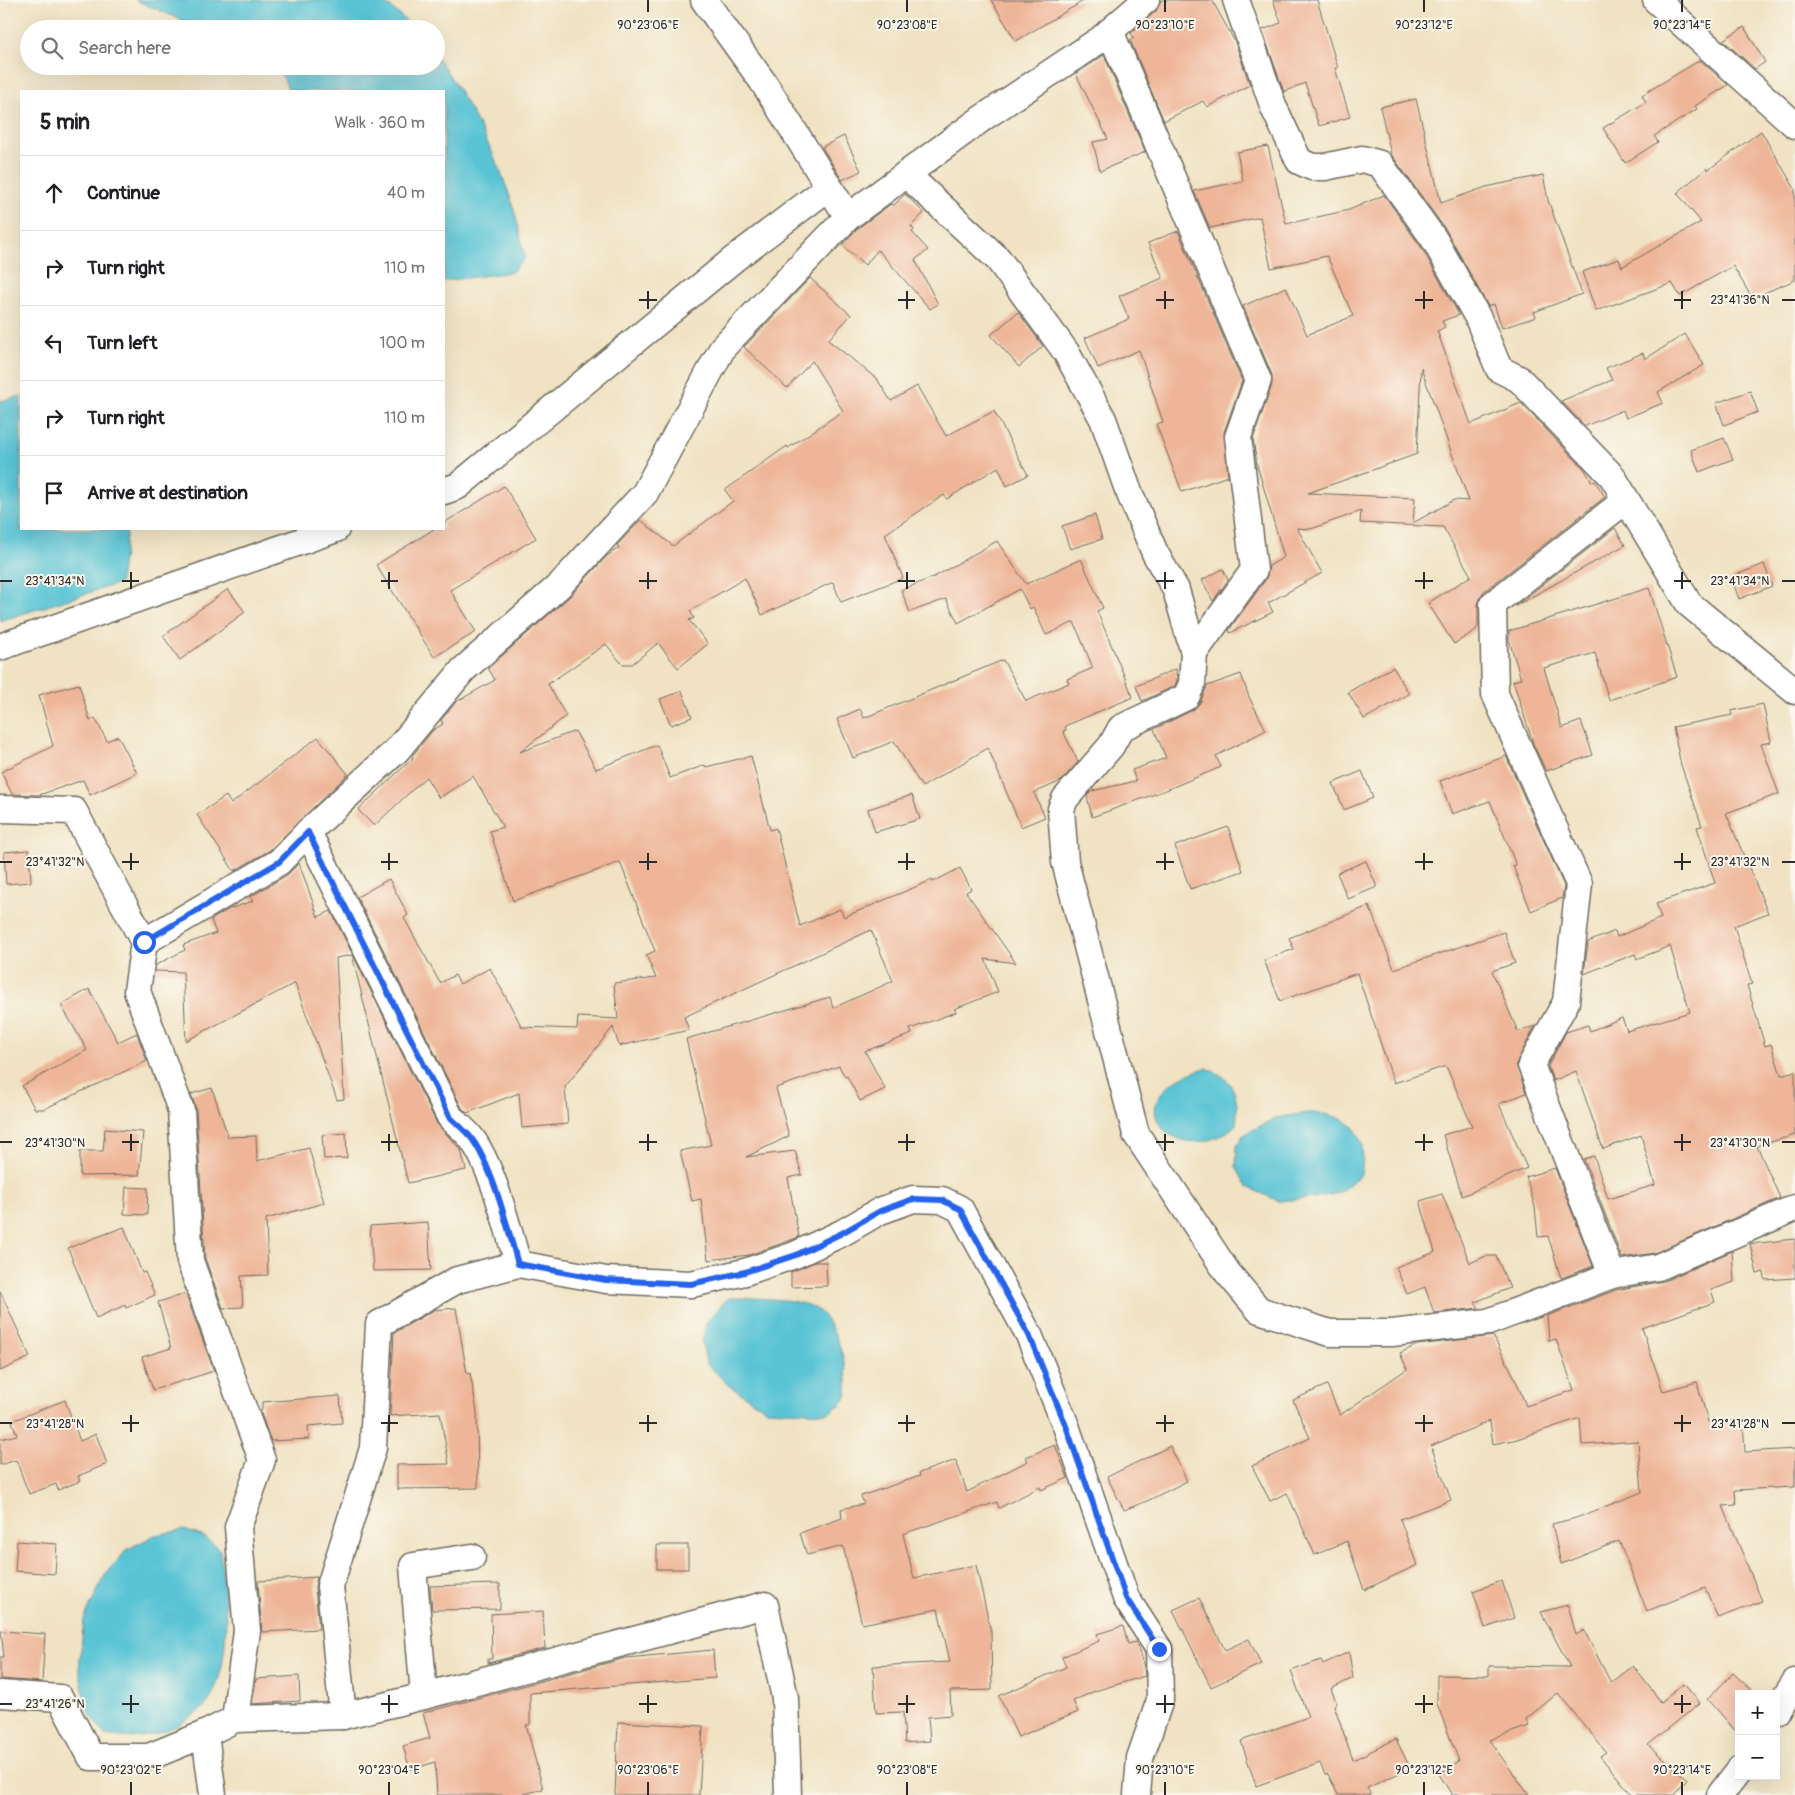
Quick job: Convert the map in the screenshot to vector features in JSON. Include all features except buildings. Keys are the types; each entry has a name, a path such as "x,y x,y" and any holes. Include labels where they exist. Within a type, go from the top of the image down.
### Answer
{"street":[{"path":"704,0 763,82 848,217"},
{"path":"144,942 279,862 308,832 398,750 463,670 559,586 645,493 723,347 848,217 984,116 1110,31 1146,0"},
{"path":"1236,0 1274,108 1299,161 1312,167 1325,167 1362,159 1380,164 1434,239 1478,318 1499,369 1519,379 1612,476 1689,604 1795,691"},
{"path":"1656,0 1795,125"},
{"path":"1110,31 1258,380 1238,437 1254,570 1194,653"},
{"path":"906,174 998,259 1066,352 1103,419 1127,487 1155,553 1176,590 1194,653 1192,684 1186,697 1121,728 1111,746 1065,799 1061,809 1064,862 1136,1134 1227,1272 1259,1310 1330,1333 1392,1333 1488,1322 1612,1275 1658,1267 1795,1208"},
{"path":"445,491 458,486 734,259 830,187"},
{"path":"1612,1275 1530,1065 1566,1002 1579,884 1495,694 1493,604 1626,500"},
{"path":"0,647 333,530"},
{"path":"0,809 74,811 144,942 137,991 180,1110 190,1260 262,1460 238,1528 247,1631 236,1718"},
{"path":"308,832 446,1110 450,1117 472,1139 484,1163 518,1264"},
{"path":"342,1716 330,1586 373,1448 379,1324 458,1280 518,1264 606,1280 691,1284 745,1272 796,1255 842,1233 880,1211 913,1199 942,1200 960,1209 1029,1335 1066,1426 1126,1598 1159,1649 1160,1700 1140,1758 1138,1795"},
{"path":"424,1696 413,1566 472,1557"},
{"path":"0,1694 60,1698 91,1758 149,1758 205,1734 236,1718 342,1716 765,1605 785,1698 788,1795"},
{"path":"1780,1706 1795,1682"},
{"path":"205,1734 213,1795"},
{"path":"1720,1795 1735,1775"}],"water":[{"path":"135,0 377,0 392,8 405,20 182,20"},
{"path":"445,69 470,109 499,167 515,212 525,258 512,272 445,281 445,90 289,90 281,75 445,75"},
{"path":"20,396 20,530 127,530 120,583 0,621 0,401"},
{"path":"1206,1068 1223,1077 1233,1089 1237,1106 1236,1125 1214,1138 1192,1142 1174,1137 1161,1126 1155,1112 1160,1096 1176,1081"},
{"path":"1306,1113 1334,1116 1353,1127 1359,1135 1362,1146 1361,1174 1339,1193 1313,1198 1279,1201 1247,1187 1236,1167 1237,1146 1242,1136 1275,1118"},
{"path":"728,1298 762,1298 789,1301 811,1306 819,1311 832,1328 842,1354 847,1380 847,1392 844,1401 829,1413 767,1410 728,1385 706,1363 702,1342 707,1321"},
{"path":"184,1530 205,1537 220,1550 226,1627 222,1666 217,1684 209,1701 202,1709 173,1727 152,1735 137,1737 105,1735 87,1710 79,1669 84,1619 106,1573 128,1549 155,1535"}],"route":[{"path":"144,942 279,862 308,832 439,1097 450,1117 472,1139 484,1163 518,1264 606,1280 691,1284 745,1272 796,1255 842,1233 880,1211 913,1199 942,1200 960,1209 1029,1335 1066,1426 1126,1598 1159,1649"}]}
